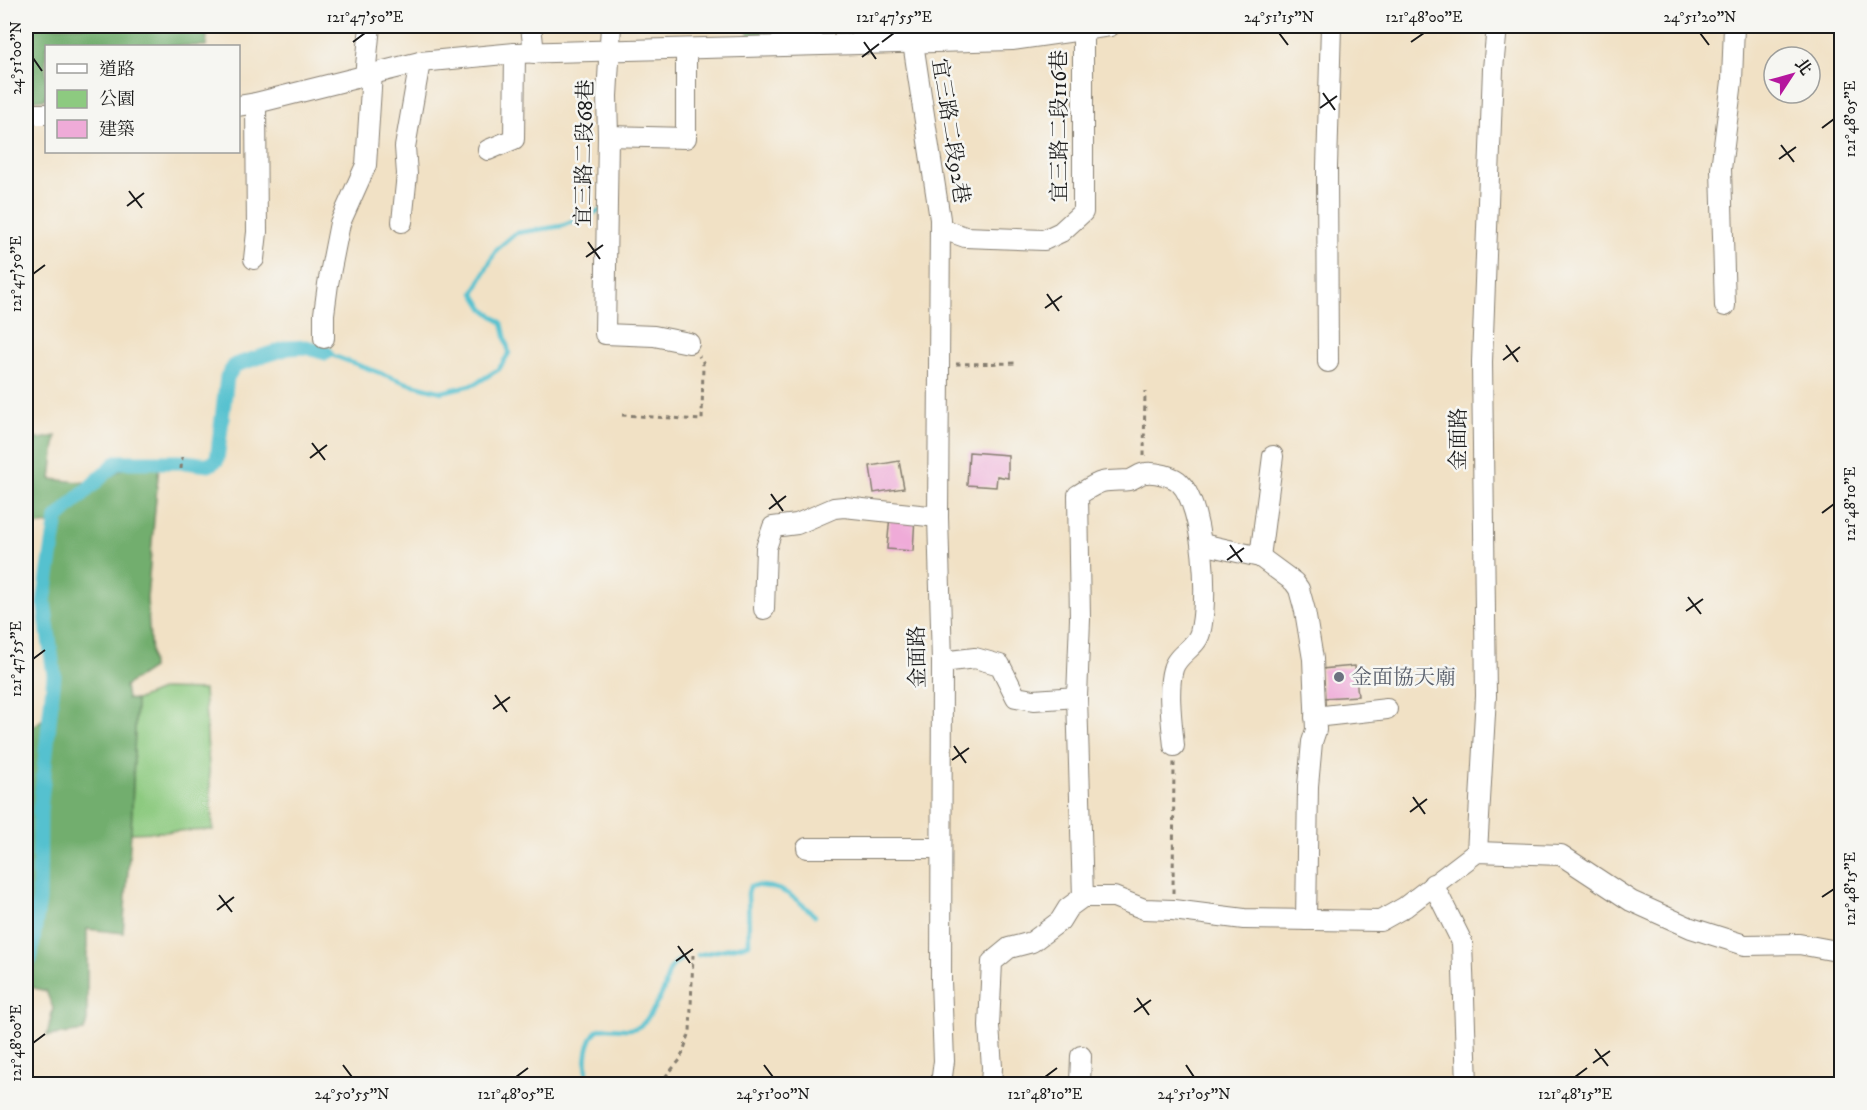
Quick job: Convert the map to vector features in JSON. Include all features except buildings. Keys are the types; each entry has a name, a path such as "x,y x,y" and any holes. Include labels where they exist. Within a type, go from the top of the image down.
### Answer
{"street":[{"path":"324,338 324,314 340,224 366,165 370,26"},
{"path":"488,150 514,139 524,53 531,26"},
{"name":"宜三路二段68巷","path":"611,26 607,96 605,333 654,336 689,343"},
{"path":"254,259 257,232 247,105 420,62 524,53 1012,40 1110,26"},
{"path":"1328,362 1327,167 1330,26"},
{"name":"金面路","path":"1477,852 1486,696 1482,362 1493,69 1497,26"},
{"path":"1725,306 1721,169 1732,81 1734,26"},
{"name":"宜三路二段116巷","path":"940,228 966,237 1044,240 1061,232 1083,212 1083,30"},
{"name":"宜三路二段92巷","path":"913,43 940,228"},
{"path":"608,136 686,138 686,49"},
{"path":"402,222 407,174 405,147 420,62"},
{"path":"26,114 45,114"},
{"name":"金面路","path":"940,228 938,517 942,662 941,981 944,1061 941,1084"},
{"path":"1260,557 1273,456"},
{"path":"1083,897 1077,697 1080,619 1078,495 1100,482 1131,480 1144,473 1158,474 1179,481 1190,495 1202,544 1203,603 1200,635 1191,648 1178,658 1173,669 1170,709 1174,746"},
{"path":"764,609 766,548 773,527 797,524 834,508 844,507 938,517"},
{"path":"1202,544 1260,557 1294,582 1299,589 1312,647 1316,730 1312,742 1308,786 1306,920"},
{"path":"942,662 975,658 1000,665 1016,697 1034,700 1077,697"},
{"path":"1315,717 1387,709"},
{"path":"807,848 941,848"},
{"path":"991,1084 993,1067 989,1026 992,962 1009,948 1032,942 1060,921 1068,908 1083,897 1114,897 1144,909 1173,910 1244,919 1380,921 1405,907 1477,852 1561,855 1631,901 1691,928 1745,945 1799,944 1842,952"},
{"path":"1433,884 1462,942 1467,1084"},
{"path":"1080,1084 1081,1056"}],"path":[{"path":"622,415 702,420 703,362 689,343"},
{"path":"939,364 1018,363"},
{"path":"1144,473 1145,391"},
{"path":"181,469 182,457"},
{"path":"1173,910 1174,746"},
{"path":"659,1084 680,1060 690,1032 693,955"}],"green space":[{"path":"26,26 208,26 206,45 45,45 45,99 26,101"},
{"path":"746,26 795,26 795,30 750,39"},
{"path":"56,436 51,479 100,484 125,467 159,465 147,598 152,668 125,686 127,699 136,700 131,833 123,933 87,929 87,1021 84,1031 47,1036 53,1008 46,991 26,986 26,735 53,711 58,668 48,601 62,528 49,524 26,527 26,437 40,439"},
{"path":"163,689 204,690 213,830 131,833 136,700"}],"waterway":[{"path":"326,353 407,383 442,392 475,384 499,369 509,353 502,323 484,309 474,293 496,250 516,233 562,226 601,210"},
{"path":"26,964 30,959 39,900 40,810 54,675 44,602 57,518 117,462 185,462 209,465 217,460 227,377 235,365 288,348 306,347 326,353"},
{"path":"698,955 749,944 748,893 750,886 778,889 815,916"},
{"path":"588,1084 587,1052 594,1034 603,1028 629,1029 641,1025 651,1014 660,997 671,968 682,959"}],"place":[{"name":"金面協天廟","path":"1339,677"}]}
